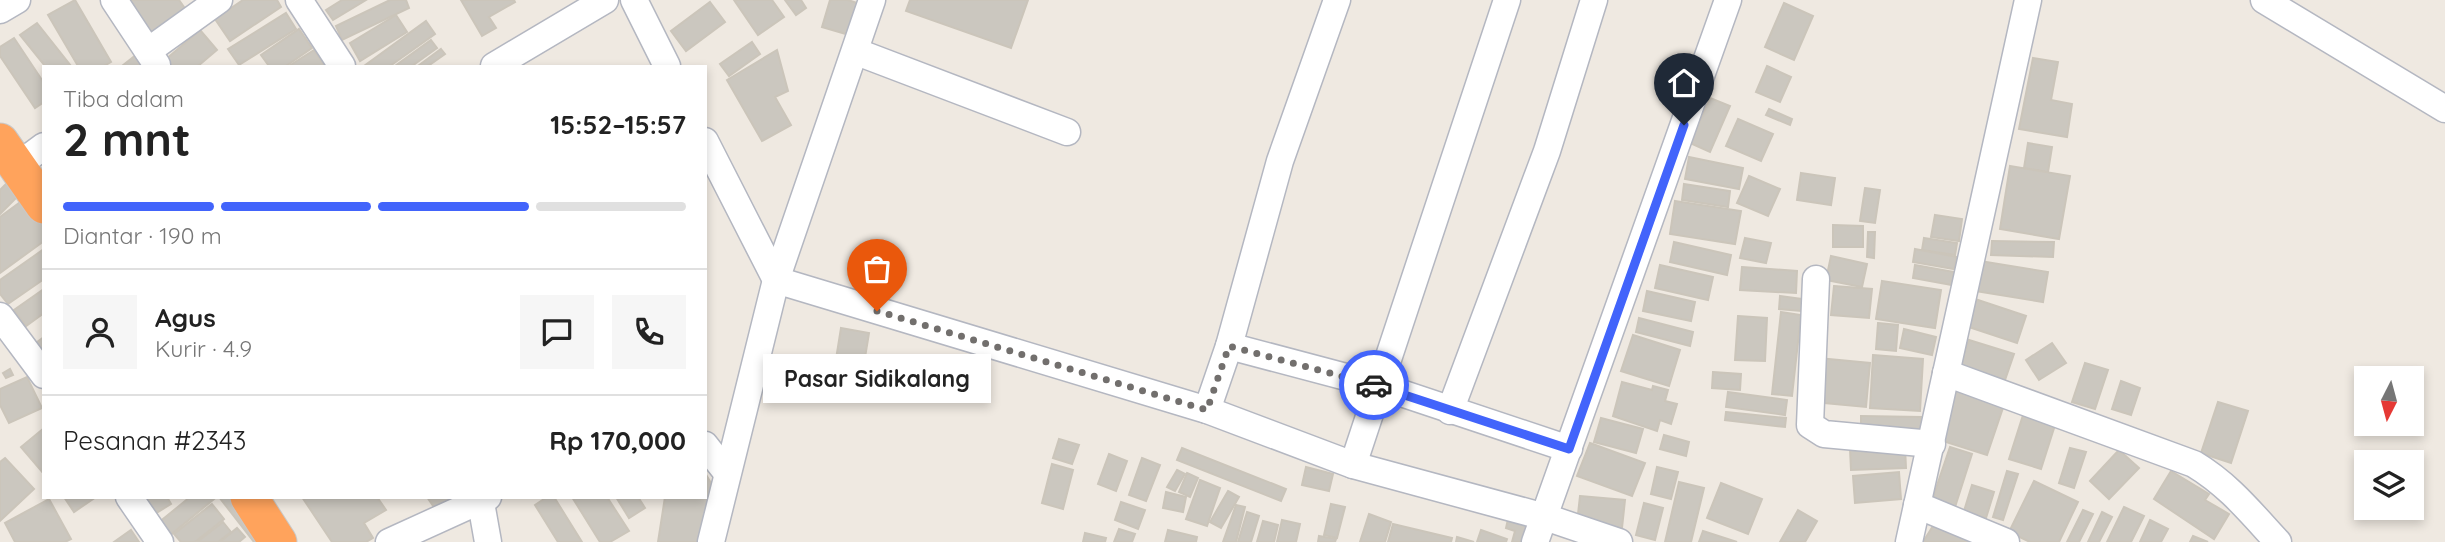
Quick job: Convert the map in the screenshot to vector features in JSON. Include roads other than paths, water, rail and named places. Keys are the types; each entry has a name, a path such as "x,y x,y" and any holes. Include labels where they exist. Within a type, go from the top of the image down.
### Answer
{"highway":[{"path":"15,152 42,201"},
{"path":"15,152 42,213"},
{"path":"250,499 278,542"},
{"path":"257,499 284,542"}],"street":[{"path":"0,10 17,0"},
{"path":"114,0 153,59 219,0"},
{"path":"299,0 341,65"},
{"path":"503,64 605,0"},
{"path":"634,0 666,65"},
{"path":"711,542 776,280 823,139 857,52 872,0"},
{"path":"1207,410 1229,346 1280,161 1337,0"},
{"path":"1353,465 1507,0"},
{"path":"1450,411 1547,151 1594,0"},
{"path":"1535,542 1728,0"},
{"path":"1909,542 2028,0"},
{"path":"2264,0 2445,109"},
{"path":"857,52 1067,132"},
{"path":"707,145 776,280 1207,410 1353,465 1545,516 1619,542"},
{"path":"1816,279 1810,425 1818,433 1932,444"},
{"path":"0,316 42,371"},
{"path":"1229,346 1380,386 1569,449"},
{"path":"1946,373 2194,464 2216,477 2240,498 2278,542"},
{"path":"707,448 727,473"},
{"path":"130,499 160,542"},
{"path":"389,542 482,499"},
{"path":"484,499 488,542"},
{"path":"1917,505 2006,542"}],"place":[{"name":"Pasar Sidikalang","path":"877,311"}]}
